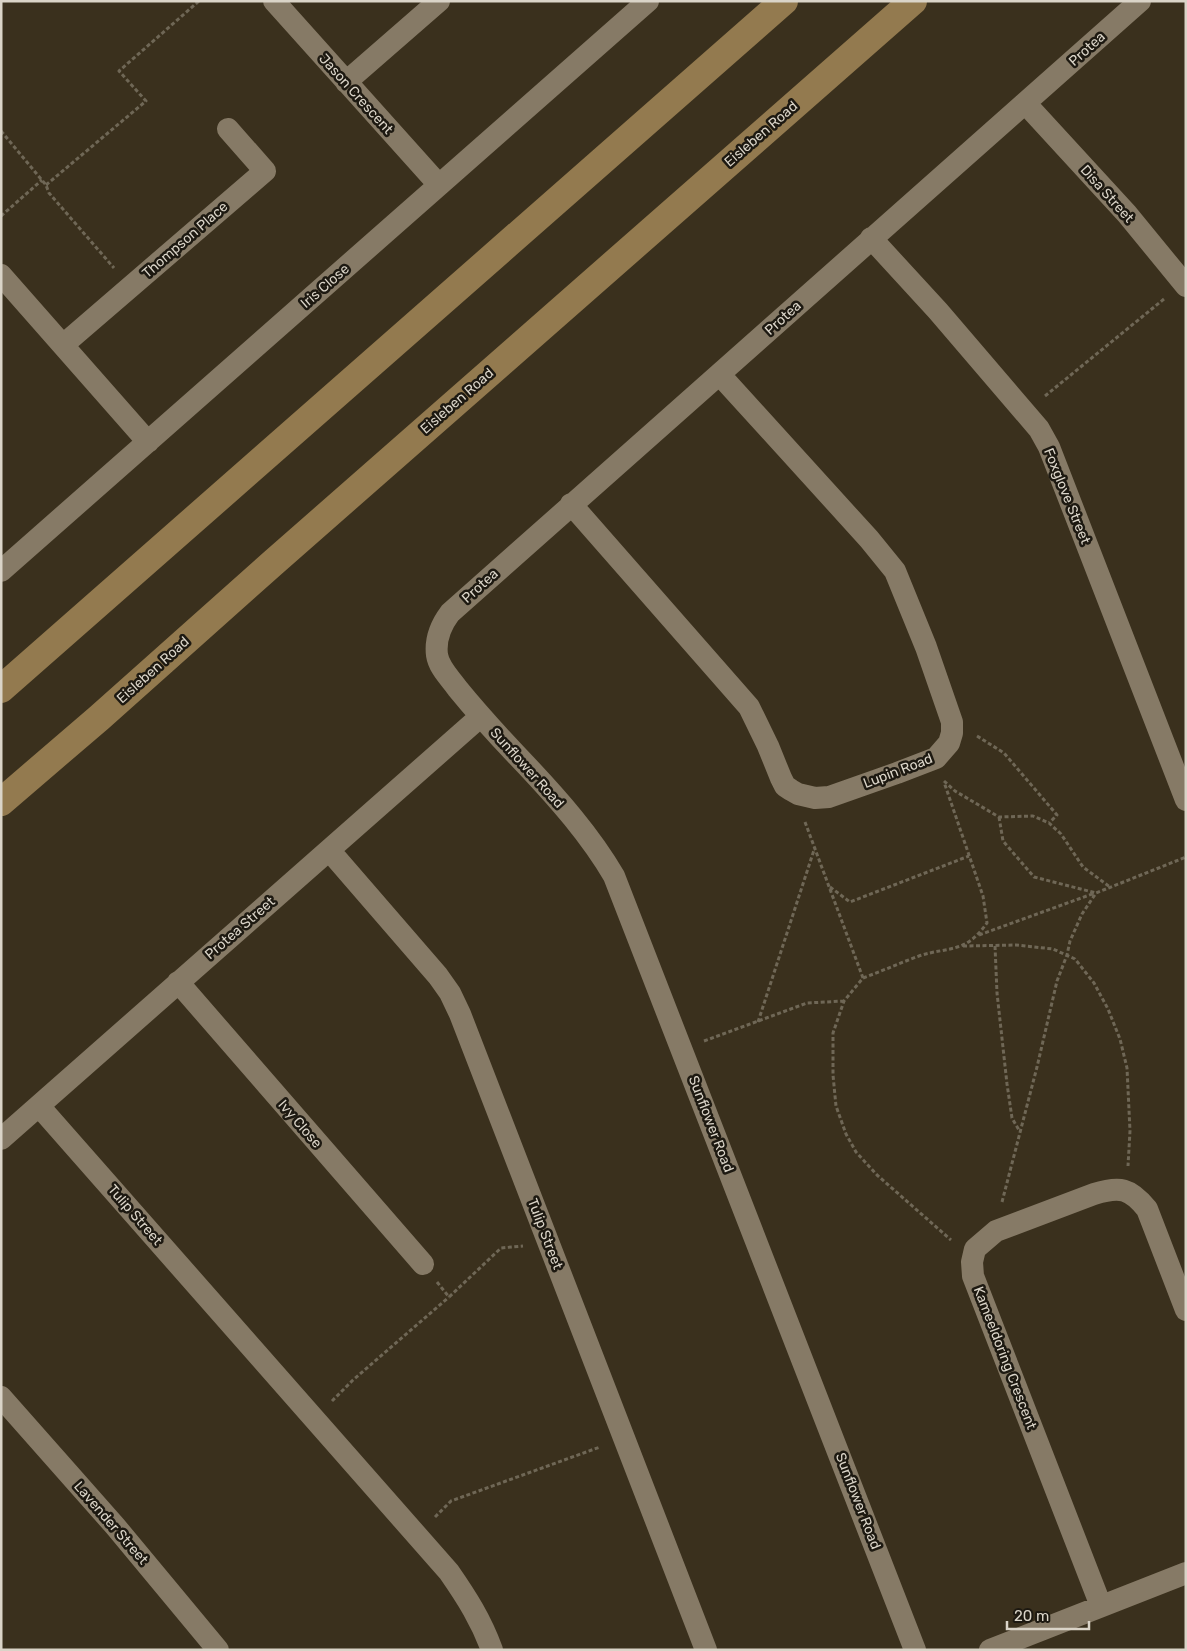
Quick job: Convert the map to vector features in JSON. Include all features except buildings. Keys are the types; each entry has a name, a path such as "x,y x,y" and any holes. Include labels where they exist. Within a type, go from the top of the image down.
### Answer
{"main road":[{"path":"1,689 784,1"},
{"name":"Eisleben Road","path":"1,802 99,718 288,549 913,1"}],"street":[{"name":"Jason Crescent","path":"274,1 439,185"},
{"path":"346,82 440,1"},
{"name":"Iris Close","path":"1,571 648,1"},
{"name":"Protea","path":"437,641 442,624 450,613 1140,1"},
{"name":"Disa Street","path":"1026,104 1127,214 1185,284"},
{"name":"Thompson Place","path":"63,346 265,171 228,129"},
{"name":"Foxglove Street","path":"872,238 938,311 1039,429 1049,447 1186,800"},
{"path":"1,275 148,442"},
{"path":"720,375 862,531 895,571 926,647 952,722"},
{"name":"Lupin Road","path":"571,504 748,707 785,786 798,794 815,798 829,797 897,774 936,758 949,743 952,733 952,722"},
{"name":"Sunflower Road","path":"437,641 437,656 443,670 480,717 526,765 582,830 601,854 614,876 915,1650"},
{"name":"Protea Street","path":"1,1139 480,717"},
{"name":"Tulip Street","path":"329,850 450,993 460,1014 706,1650"},
{"name":"Ivy Close","path":"178,982 423,1264"},
{"name":"Tulip Street","path":"39,1106 448,1572 472,1604 483,1625 492,1650"},
{"path":"975,1250 996,1231 1107,1190 1118,1189 1128,1191 1137,1197 1147,1209 1186,1310"},
{"name":"Kameeldoring Crescent","path":"975,1250 972,1262 973,1276 1101,1606"},
{"name":"Lavender Street","path":"1,1397 127,1540 218,1650"},
{"path":"990,1650 1186,1573"}],"path":[{"path":"46,185 146,101 119,71 199,1"},
{"path":"1,131 118,272"},
{"path":"1,216 42,180"},
{"path":"1025,412 1185,284"},
{"path":"952,722 1004,753 1057,815 1049,823"},
{"path":"936,758 983,896 987,923 978,936"},
{"path":"943,780 954,791 999,817 1033,816 1049,823 1061,834 1083,866 1110,887"},
{"path":"815,798 806,822 863,978"},
{"path":"999,817 1003,841 1034,877 1096,893"},
{"path":"758,1022 815,847"},
{"path":"830,886 850,902 969,856"},
{"path":"963,946 978,936 1096,893 1186,857"},
{"path":"996,1231 1057,981 1070,941 1082,914 1096,893"},
{"path":"975,1250 959,1245 943,1234 904,1200 856,1152 846,1134 836,1106 832,1033 844,1001 863,978 920,956 963,946 1016,945 1052,948 1075,959 1094,983 1108,1009 1120,1039 1127,1068 1130,1131 1128,1191"},
{"path":"995,946 997,993 1007,1084 1012,1118 1020,1132"},
{"path":"683,1051 807,1003 844,1001"},
{"path":"314,1418 353,1380 449,1297 501,1248 549,1244"},
{"path":"423,1264 449,1297"},
{"path":"416,1535 451,1501 624,1439"}]}
